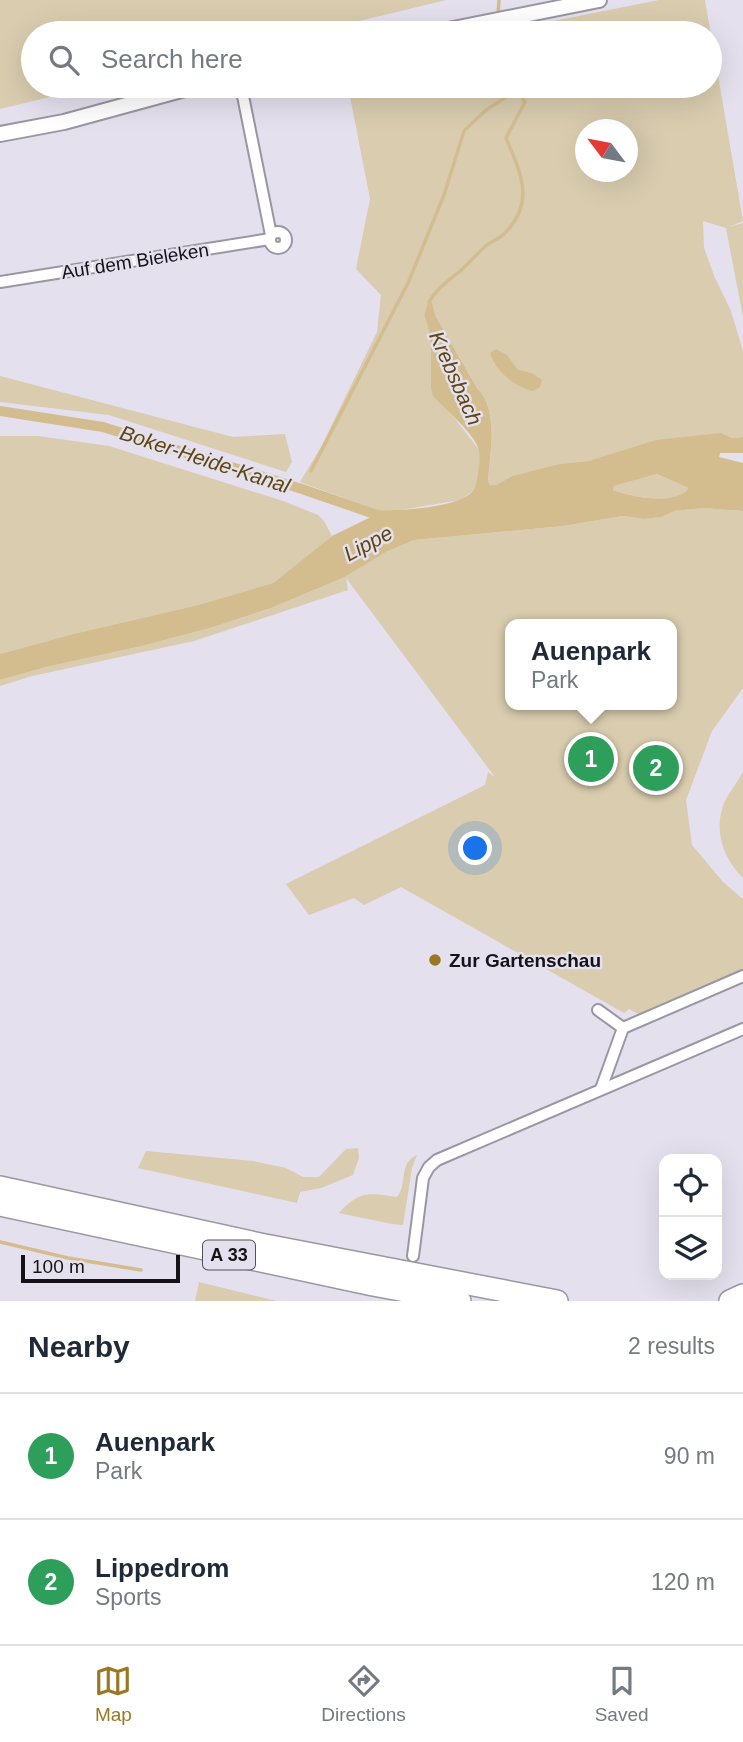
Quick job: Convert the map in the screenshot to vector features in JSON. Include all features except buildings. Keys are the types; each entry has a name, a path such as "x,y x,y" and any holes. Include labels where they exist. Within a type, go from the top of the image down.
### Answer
{"highway":[{"name":"A 33","path":"0,1187 260,1244 557,1301"},
{"name":"A 33","path":"0,1205 460,1301"},
{"path":"730,1301 743,1295"}],"street":[{"path":"489,21 599,0"},
{"path":"0,134 76,119 152,98"},
{"name":"Auf dem Bieleken","path":"0,282 270,237 243,98"},
{"path":"601,1089 623,1028 743,976"},
{"path":"598,1010 623,1028"},
{"path":"413,1256 423,1178 429,1167 438,1160 743,1029"}],"shaded area":[{"path":"0,0 446,0 359,21 21,21 21,98 45,98 0,109"},
{"path":"659,0 705,0 709,21 553,21"},
{"path":"350,98 722,98 743,221 729,227 743,223 743,317 726,228 703,221 704,248 731,311 743,351 743,437 732,438 721,433 589,461 559,464 512,476 496,485 490,485 488,482 492,432 488,408 436,317 430,299 424,315 431,347 431,388 481,455 477,484 473,491 460,500 395,511 377,510 300,482 321,447 377,332 381,295 356,269 370,199"},
{"path":"0,376 233,437 285,434 292,462 286,472 109,415 0,402"},
{"path":"0,436 38,436 109,446 283,501 318,515 332,536 273,583 198,605 0,654"},
{"path":"657,474 690,488 683,494 664,498 642,497 613,490 614,486"},
{"path":"703,508 743,511 743,688 712,731 686,800 692,845 723,882 743,899 743,972 642,1016 629,1009 624,1013 401,887 364,905 354,898 309,915 286,884 485,785 488,772 495,777 346,578 348,590 194,641 32,676 0,686 0,680 210,628 271,608 345,577 386,552 414,540 563,526 623,516 644,519 675,511"},
{"path":"743,772 743,878 736,871 722,845 720,816"},
{"path":"358,1148 359,1158 353,1175 321,1188 300,1192 297,1203 138,1168 146,1151 253,1161 286,1168 303,1177 319,1177 346,1149"},
{"path":"417,1155 412,1168 403,1225 339,1213 353,1200 365,1195 397,1197 407,1163"},
{"path":"199,1282 277,1301 195,1301"}],"water":[{"name":"Lippe","path":"430,297 436,317 484,397 491,420 490,485 496,485 512,476 559,464 589,461 656,440 721,433 732,438 743,437 743,453 720,453 719,457 743,463 743,511 703,508 675,511 661,517 644,519 623,516 563,526 414,540 386,552 345,577 271,608 210,628 0,680 0,654 198,605 273,583 332,536 375,515 377,510 441,505 454,502 472,492 476,485 480,455 468,432 433,396 431,347 424,315","holes":["657,474 689,488 682,494 664,498 642,497 613,490 614,486"]},
{"path":"496,349 507,355 518,370 532,373 542,380 540,387 533,391 519,386 507,377 490,353"}],"waterway":[{"name":"Krebsbach","path":"498,15 499,0"},
{"path":"311,471 408,283 444,195 464,131 486,110 505,98"},
{"name":"Krebsbach","path":"429,302 439,289 483,248 505,233 515,221 523,198 522,186 506,138 525,102 522,98"},
{"name":"Boker-Heide-Kanal","path":"0,411 103,427 389,519"},
{"path":"0,1242 68,1258 141,1270"}],"place":[{"name":"Auenpark","path":"591,759"},
{"name":"Lippedrom","path":"656,768"},
{"name":"Zur Gartenschau","path":"435,960"}]}
